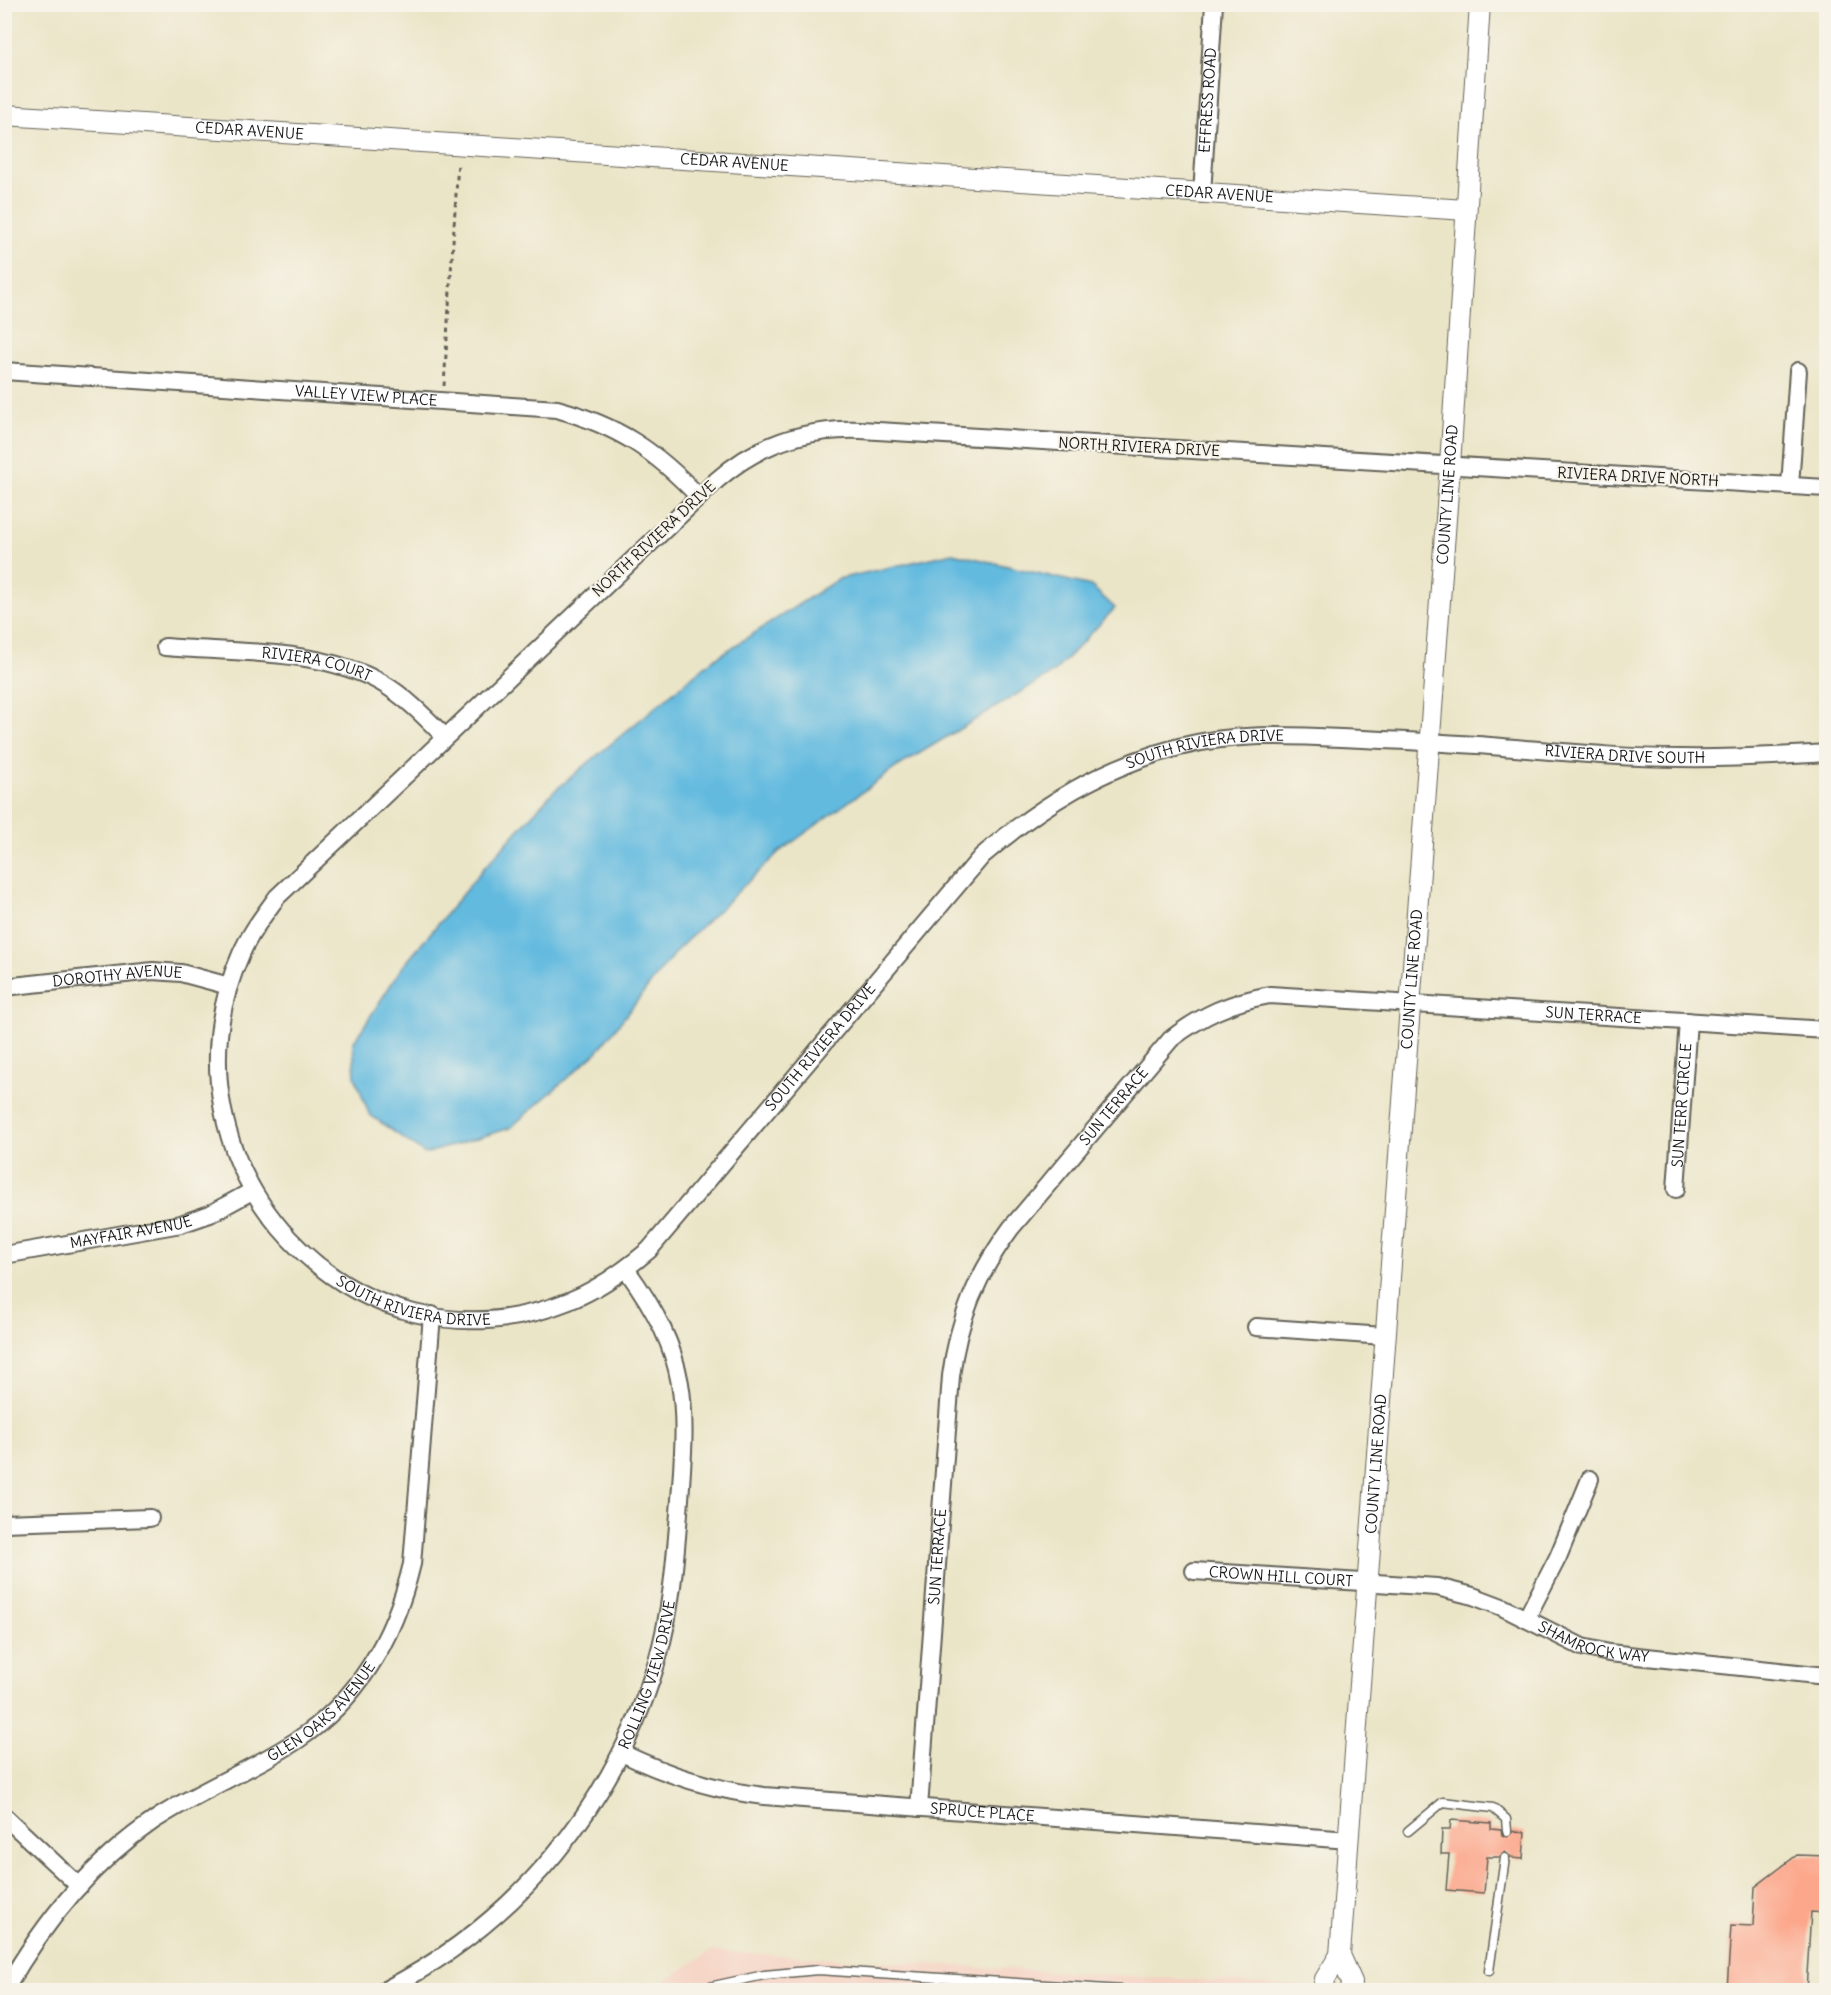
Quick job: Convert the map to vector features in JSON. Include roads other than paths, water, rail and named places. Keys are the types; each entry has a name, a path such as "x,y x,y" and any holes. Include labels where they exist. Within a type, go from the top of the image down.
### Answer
{"street":[{"name":"EFFRESS ROAD","path":"1202,194 1214,4"},
{"name":"COUNTY LINE ROAD","path":"1340,1955 1450,465 1480,4"},
{"name":"CEDAR AVENUE","path":"4,115 1466,210"},
{"name":"VALLEY VIEW PLACE","path":"4,371 546,408 589,418 619,432 668,465 699,497"},
{"path":"1790,486 1798,371"},
{"name":"NORTH RIVIERA DRIVE","path":"252,1191 238,1163 225,1125 219,1089 217,1054 229,986 242,952 278,897 699,497 728,470 753,454 804,434 834,429 1450,465"},
{"name":"RIVIERA DRIVE NORTH","path":"1450,465 1827,488"},
{"name":"RIVIERA COURT","path":"165,647 326,661 355,670 382,683 406,699 445,737"},
{"name":"SOUTH RIVIERA DRIVE","path":"252,1191 290,1241 316,1265 374,1299 432,1315 466,1319 501,1318 535,1312 568,1301 598,1287 626,1269 671,1227 952,889 990,849 1021,822 1058,797 1097,776 1138,759 1180,746 1224,739 1268,735 1429,742"},
{"name":"RIVIERA DRIVE SOUTH","path":"1429,742 1638,757 1683,758 1827,753"},
{"name":"DOROTHY AVENUE","path":"4,987 153,971 181,973 229,986"},
{"name":"SUN TERRACE","path":"919,1808 954,1352 961,1319 990,1257 1011,1228 1156,1055 1193,1022 1241,1000 1270,996 1409,1002 1827,1030"},
{"name":"SUN TERR CIRCLE","path":"1676,1189 1688,1021"},
{"name":"MAYFAIR AVENUE","path":"4,1255 182,1224 210,1214 252,1191"},
{"name":"ROLLING VIEW DRIVE","path":"385,1990 439,1960 476,1933 524,1890 561,1849 588,1812 622,1753 643,1706 658,1659 669,1612 684,1440 684,1409 680,1376 670,1344 657,1314 626,1269"},
{"name":"GLEN OAKS AVENUE","path":"5,1990 43,1930 79,1886 115,1851 152,1822 191,1797 300,1739 325,1719 374,1663 399,1611 412,1564 432,1315"},
{"path":"1257,1327 1384,1336"},
{"path":"1526,1619 1558,1557 1590,1479"},
{"path":"4,1523 150,1518"},
{"name":"CROWN HILL COURT","path":"1194,1571 1367,1581"},
{"name":"SHAMROCK WAY","path":"1367,1581 1457,1592 1526,1619 1582,1647 1610,1653 1827,1676"},
{"name":"SPRUCE PLACE","path":"622,1753 692,1783 729,1792 1348,1839"},
{"path":"4,1816 79,1886"},
{"path":"1323,1990 1325,1979 1340,1955"},
{"path":"1340,1955 1352,1982 1351,1990"}],"lane":[{"path":"1408,1831 1443,1802 1493,1808 1506,1819 1507,1831"},
{"path":"1489,1971 1505,1858"},
{"path":"695,1990 764,1975 818,1970 1122,1990"}],"water":[{"path":"953,553 1091,586 1115,608 1054,672 897,767 779,852 677,950 597,1052 510,1128 425,1154 369,1114 355,1077 353,1043 401,969 483,869 553,792 711,661 838,579"}]}
